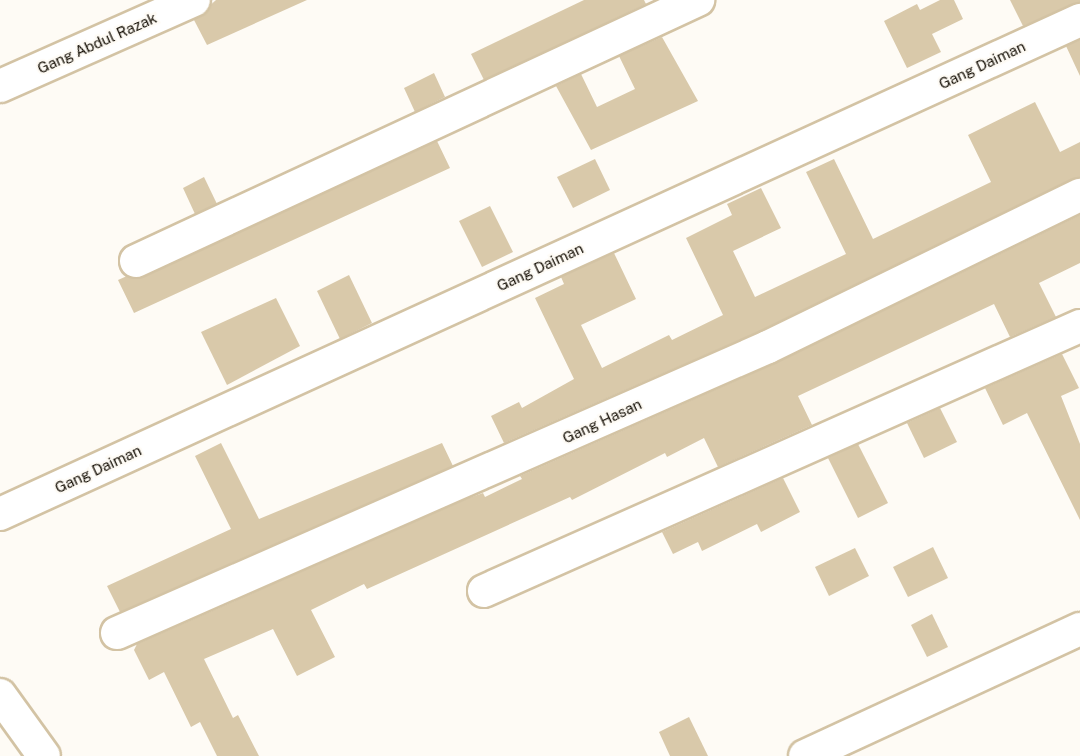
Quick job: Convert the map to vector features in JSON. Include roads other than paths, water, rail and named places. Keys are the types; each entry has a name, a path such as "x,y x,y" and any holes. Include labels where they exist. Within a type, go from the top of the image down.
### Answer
{"street":[{"name":"Gang Abdul Razak","path":"0,86 194,0"},
{"path":"136,261 698,0"},
{"name":"Gang Daiman","path":"0,514 1080,20"},
{"name":"Gang Hasan","path":"117,633 768,347 1080,195"},
{"path":"484,591 1080,326"},
{"path":"805,756 1080,629"},
{"path":"0,695 44,756"}]}
